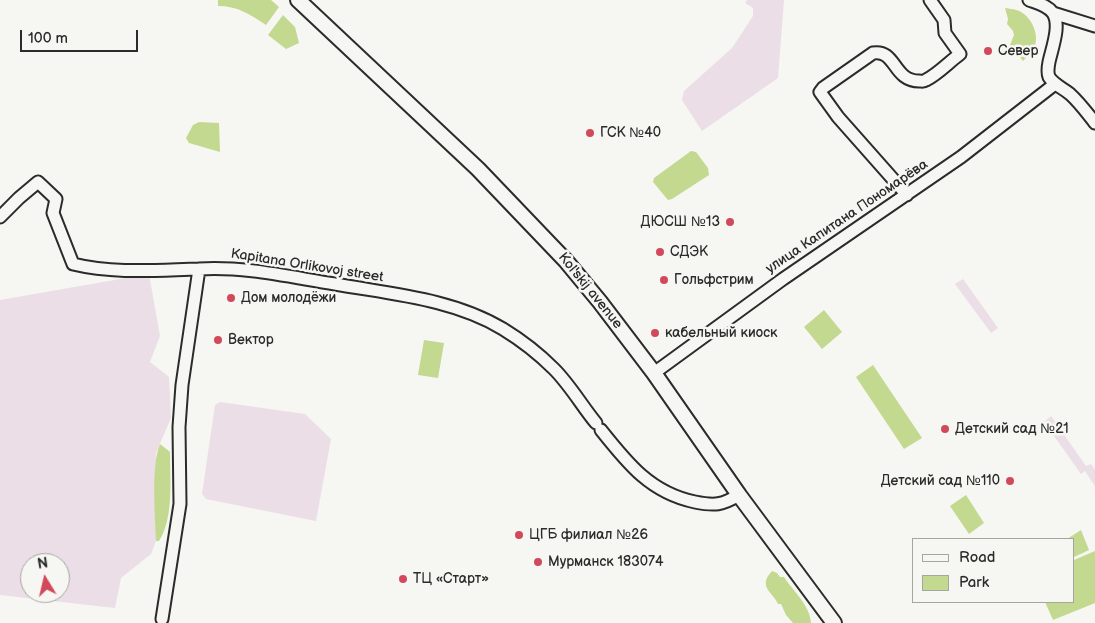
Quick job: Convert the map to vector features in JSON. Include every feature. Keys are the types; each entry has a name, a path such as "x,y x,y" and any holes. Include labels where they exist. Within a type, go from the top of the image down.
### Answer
{"main road":[{"name":"Kol'skij avenue","path":"298,0 478,169 525,216 584,281 654,373 739,494 834,623"}],"street":[{"path":"907,195 838,117 820,92 822,88 872,53 879,52 886,55 904,78 913,81 925,81 960,54 945,33 944,20 930,0"},
{"path":"1029,0 1043,6 1057,16 1095,26"},
{"path":"1057,16 1048,73 1055,84 1073,97 1095,123"},
{"name":"улица Капитана Пономарёва","path":"654,373 783,279 961,157 1055,84"},
{"name":"Kapitana Orlikovoj street","path":"0,217 38,182 56,199 53,213 73,264 93,269 113,270 223,268 316,281 420,299 469,313 502,328 530,347 555,370 599,427 640,475 660,490 683,500 711,505 726,503 739,494"},
{"path":"162,619 171,551 180,504 182,385 199,269"}],"shaded area":[{"path":"747,0 784,0 778,78 702,131 682,100 684,91 732,48 753,16 753,8 745,3"},
{"path":"149,274 160,336 150,362 169,377 171,418 156,453 156,541 151,554 121,578 115,608 70,603 70,553 20,553 20,597 0,595 0,300"},
{"path":"963,279 998,328 991,333 955,284"},
{"path":"220,402 305,414 331,439 316,521 206,499 202,494 215,405"},
{"path":"1051,416 1086,466 1091,464 1095,470 1095,486 1085,471 1081,474 1044,422"}],"green space":[{"path":"218,0 271,0 279,7 266,25 243,11 231,7 218,6"},
{"path":"1005,8 1021,12 1029,19 1034,28 1036,34 1035,45 1031,53 1023,61 1010,45 1014,35 1007,24 1008,19"},
{"path":"283,15 295,27 299,43 286,49 268,35"},
{"path":"199,122 219,123 220,152 189,143 186,138 193,125"},
{"path":"691,151 696,152 708,168 709,175 668,200 653,182 654,178"},
{"path":"824,310 842,332 822,349 804,327"},
{"path":"424,340 444,343 438,378 418,375"},
{"path":"873,365 922,438 904,449 856,377"},
{"path":"160,444 170,452 170,498 164,532 159,541 156,541 154,504 155,464"},
{"path":"966,495 984,523 969,534 950,506"},
{"path":"1081,530 1089,550 1075,557 1075,538 1069,538"},
{"path":"1095,551 1095,603 1053,620 1045,603 1075,603 1075,560"},
{"path":"772,571 780,577 784,577 800,598 808,610 811,623 793,623 786,615 781,604 778,604 766,585 766,581"}],"place":[{"name":"Север","path":"988,51"},
{"name":"ГСК №40","path":"590,133"},
{"name":"ДЮСШ №13","path":"730,222"},
{"name":"СДЭК","path":"660,252"},
{"name":"Гольфстрим","path":"664,280"},
{"name":"Дом молодёжи","path":"231,298"},
{"name":"кабельный киоск","path":"655,333"},
{"name":"Вектор","path":"218,340"},
{"name":"Детский сад №21","path":"945,429"},
{"name":"Детский сад №110","path":"1010,481"},
{"name":"ЦГБ филиал №26","path":"519,535"},
{"name":"Мурманск 183074","path":"538,562"},
{"name":"ТЦ «Старт»","path":"403,579"}]}
